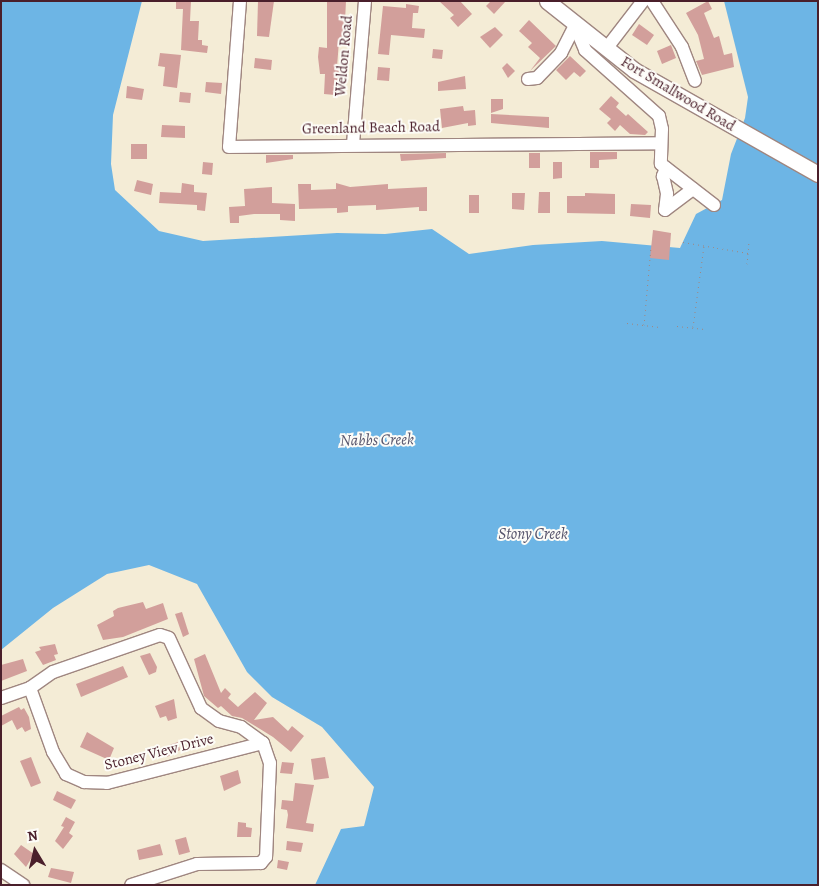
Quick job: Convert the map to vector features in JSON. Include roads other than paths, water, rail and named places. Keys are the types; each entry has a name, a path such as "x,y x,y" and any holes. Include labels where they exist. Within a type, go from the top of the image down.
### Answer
{"main road":[{"name":"Fort Smallwood Road","path":"547,1 575,26 621,60 731,128 818,174"}],"street":[{"name":"Greenland Beach Road","path":"240,1 229,147 354,144 660,143"},
{"name":"Weldon Road","path":"354,144 365,1"},
{"path":"606,49 643,1"},
{"path":"652,1 682,47 695,81"},
{"path":"575,26 584,50 659,116 662,129 660,143 661,164 714,205"},
{"path":"528,79 537,78 560,53 575,26"},
{"path":"613,76 621,60"},
{"path":"666,168 663,176 667,194 665,210 693,189"},
{"path":"1,698 30,688 53,672 160,635 169,638 201,708 219,721 241,727 263,743 270,763 266,857 261,863 198,864 131,885"},
{"name":"Stoney View Drive","path":"30,688 53,752 66,774 84,782 107,784 263,743"},
{"path":"1,870 23,885"}],"water":[{"name":"Stony Creek","path":"1,1 142,1 113,115 111,164 115,190 159,231 203,241 337,233 385,234 432,229 469,254 533,245 602,241 680,248 696,214 722,200 731,154 745,118 748,97 724,1 818,1 818,885 315,885 341,829 364,826 374,787 322,727 272,697 247,672 197,584 149,565 107,574 53,608 1,650"}],"water label":[{"name":"Nabbs Creek","path":"377,440"}]}
